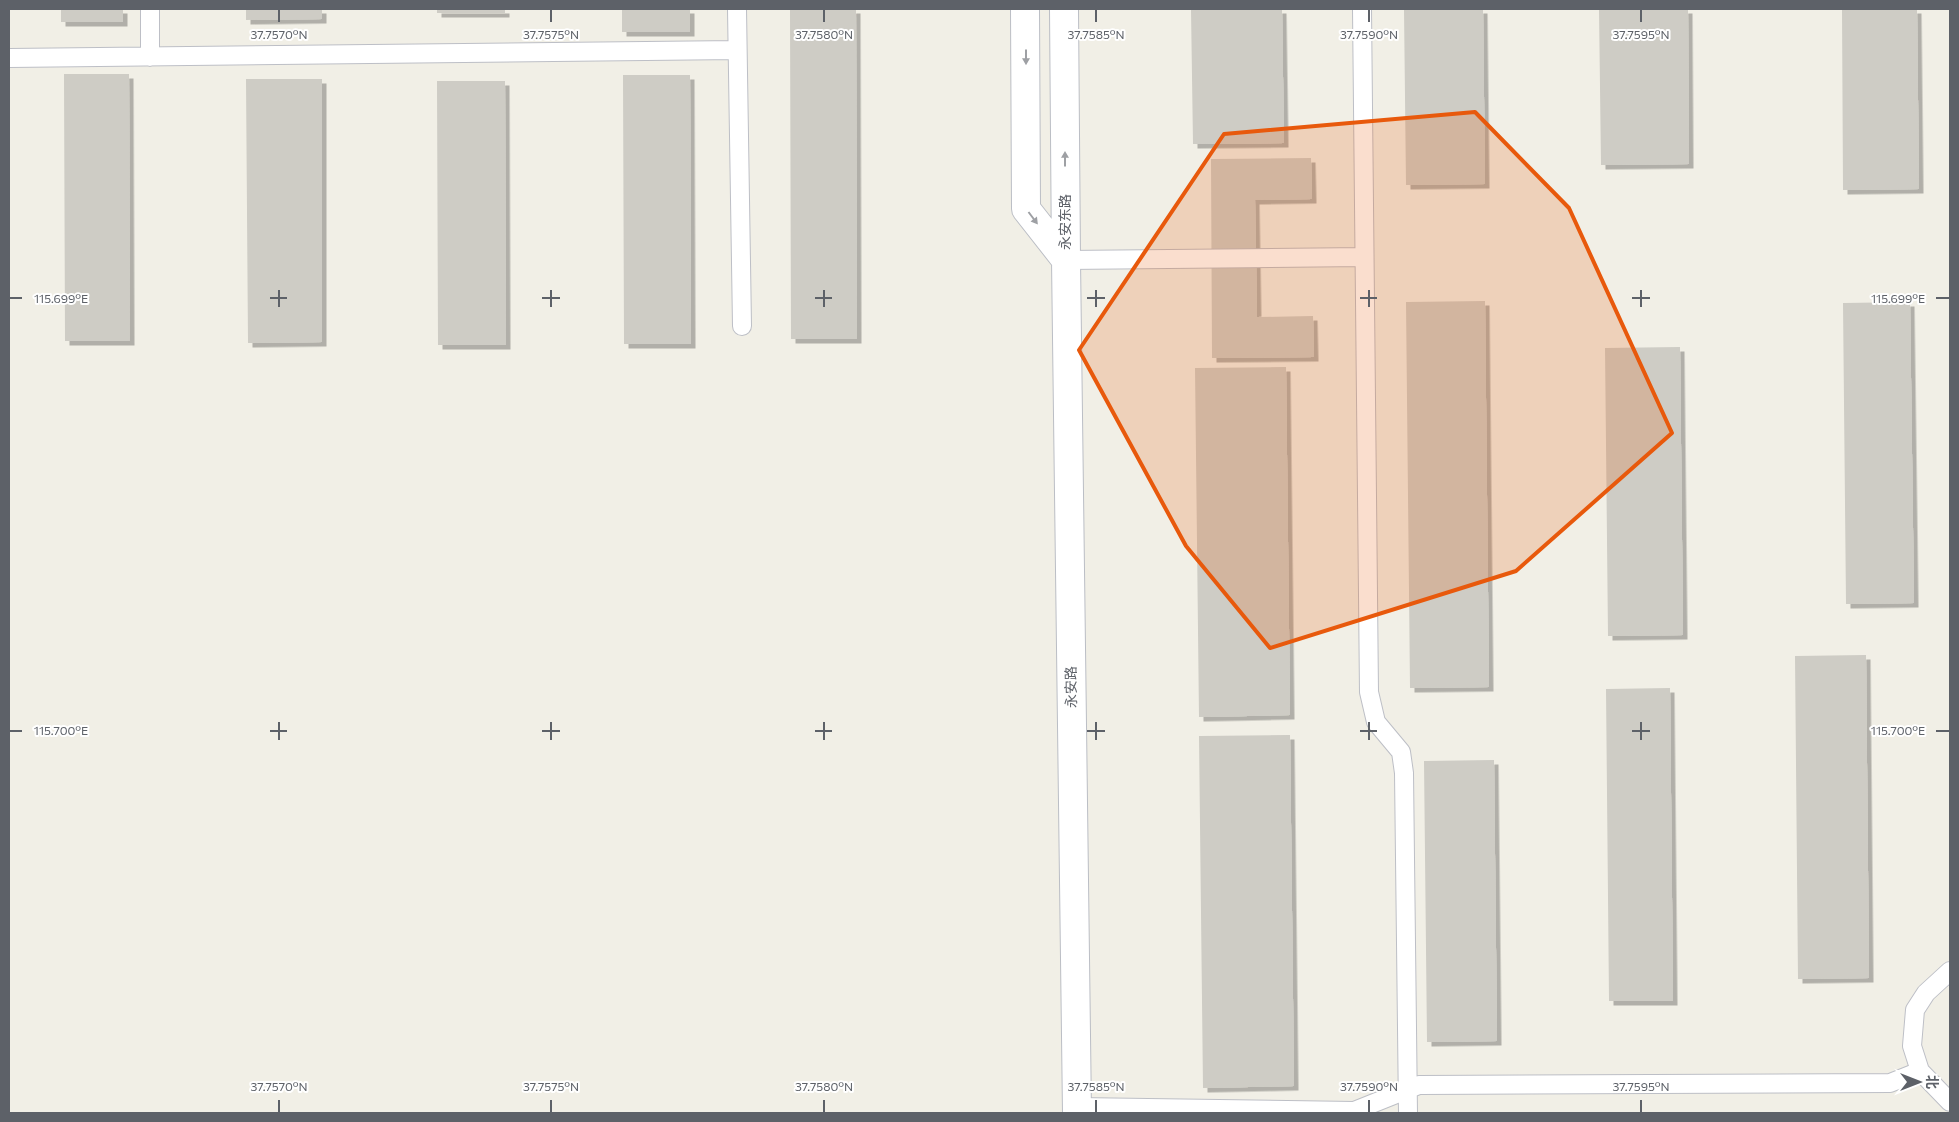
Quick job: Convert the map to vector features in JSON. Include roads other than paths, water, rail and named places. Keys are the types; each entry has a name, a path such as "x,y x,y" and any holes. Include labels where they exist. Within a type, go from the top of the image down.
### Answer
{"street":[{"name":"永安东路","path":"1025,9 1026,209 1066,260"},
{"name":"永安东路","path":"1064,9 1066,260"},
{"name":"永安路","path":"1066,260 1077,1110"}],"lane":[{"path":"150,9 150,57"},
{"path":"737,9 742,326"},
{"path":"1362,9 1369,692 1376,722 1401,752 1404,773 1408,1113"},
{"path":"9,58 738,50"},
{"path":"1066,260 1364,257"},
{"path":"1950,971 1926,993 1915,1010 1912,1046 1920,1071 1950,1102"},
{"path":"1077,1110 1354,1111 1419,1085 1890,1083 1920,1071"}]}
